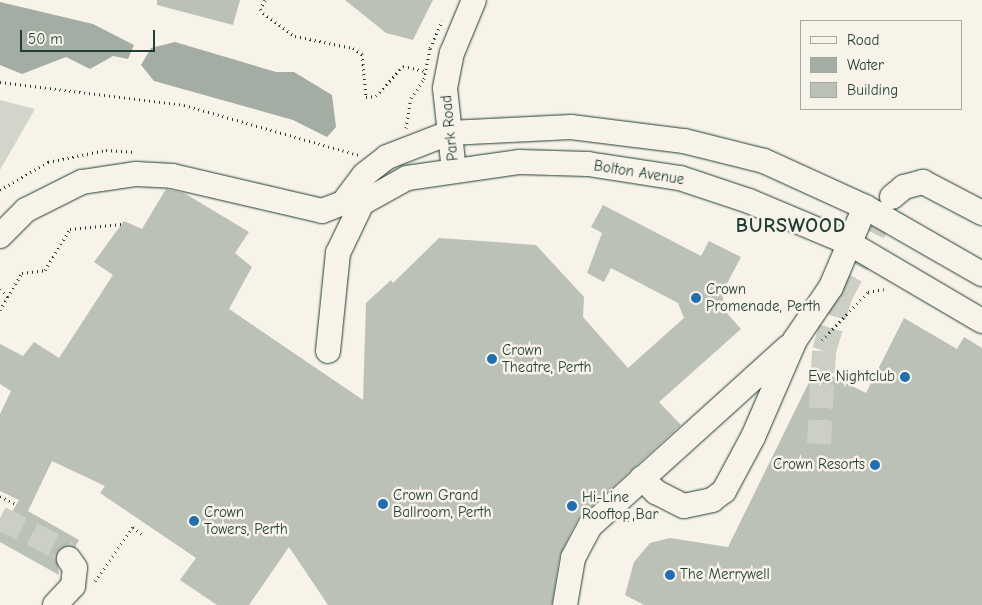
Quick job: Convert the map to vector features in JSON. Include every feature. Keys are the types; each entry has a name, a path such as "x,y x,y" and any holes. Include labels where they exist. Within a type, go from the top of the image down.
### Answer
{"street":[{"name":"Park Road","path":"454,171 446,88 450,62 474,0"},
{"path":"328,351 338,253 352,203 375,165 399,152 449,134 572,127 684,140 764,161 865,207 982,274"},
{"name":"Bolton Avenue","path":"1,239 26,210 52,193 82,182 136,174 172,176 322,211 352,203 407,178 520,162 555,162 680,178 749,200 849,243 982,321"},
{"path":"892,197 904,187 923,182 982,213"},
{"path":"642,478 656,492 684,506 712,500 724,491 753,437 795,340 831,287 865,207"},
{"path":"566,603 572,558 590,526 795,340"},
{"path":"55,605 73,586 75,568 68,559"}],"path":[{"path":"265,0 260,9 295,36 353,48 362,54 366,97 376,96 403,66 424,71"},
{"path":"404,134 411,98 420,87 437,25 448,15"},
{"path":"0,82 184,105 351,150 365,160"},
{"path":"0,310 22,273 46,270 70,229 122,224"},
{"path":"0,289 8,297"},
{"path":"0,496 16,504"},
{"path":"88,589 133,527 142,534"}],"shaded area":[{"path":"0,100 35,109 0,170"}],"water":[{"path":"0,2 93,24 134,45 128,59 113,56 90,69 66,57 22,74 0,65"},
{"path":"175,42 276,72 294,72 332,95 336,127 327,137 293,120 154,81 141,65 151,48"}],"building":[{"path":"157,0 240,0 233,25 157,5"},
{"path":"345,0 433,0 413,40 386,33"},
{"path":"166,189 184,193 249,232 235,253 252,267 229,309 363,400 366,303 391,280 393,283 439,238 536,245 584,297 583,317 628,368 684,318 678,303 611,268 604,282 587,273 602,233 591,227 603,205 701,256 709,241 741,257 722,293 725,311 741,329 659,402 681,425 578,519 560,555 552,605 328,605 289,547 249,605 217,605 180,580 196,558 100,493 105,486 52,461 28,511 79,540 75,547 68,545 57,552 59,575 0,542 0,533 19,500 0,491 0,414 11,391 0,384 0,344 23,356 34,342 59,358 113,275 94,262 124,221 142,229"},
{"name":"Crown Resorts","path":"904,318 957,349 964,337 982,348 982,605 644,605 625,595 634,562 650,543 670,538 728,547 816,368 866,393"}],"tunnel":[{"path":"819,444 824,351 840,297 891,198"},
{"path":"0,518 62,549 69,559"}],"place":[{"name":"Crown Promenade, Perth","path":"696,298"},
{"name":"Crown Theatre, Perth","path":"492,359"},
{"name":"Eve Nightclub","path":"905,377"},
{"name":"Crown Resorts","path":"875,465"},
{"name":"Crown Grand Ballroom, Perth","path":"383,504"},
{"name":"Hi-Line Rooftop Bar","path":"572,506"},
{"name":"Crown Towers, Perth","path":"194,521"},
{"name":"The Merrywell","path":"670,575"}],"district":[{"name":"BURSWOOD","path":"791,225"}]}
